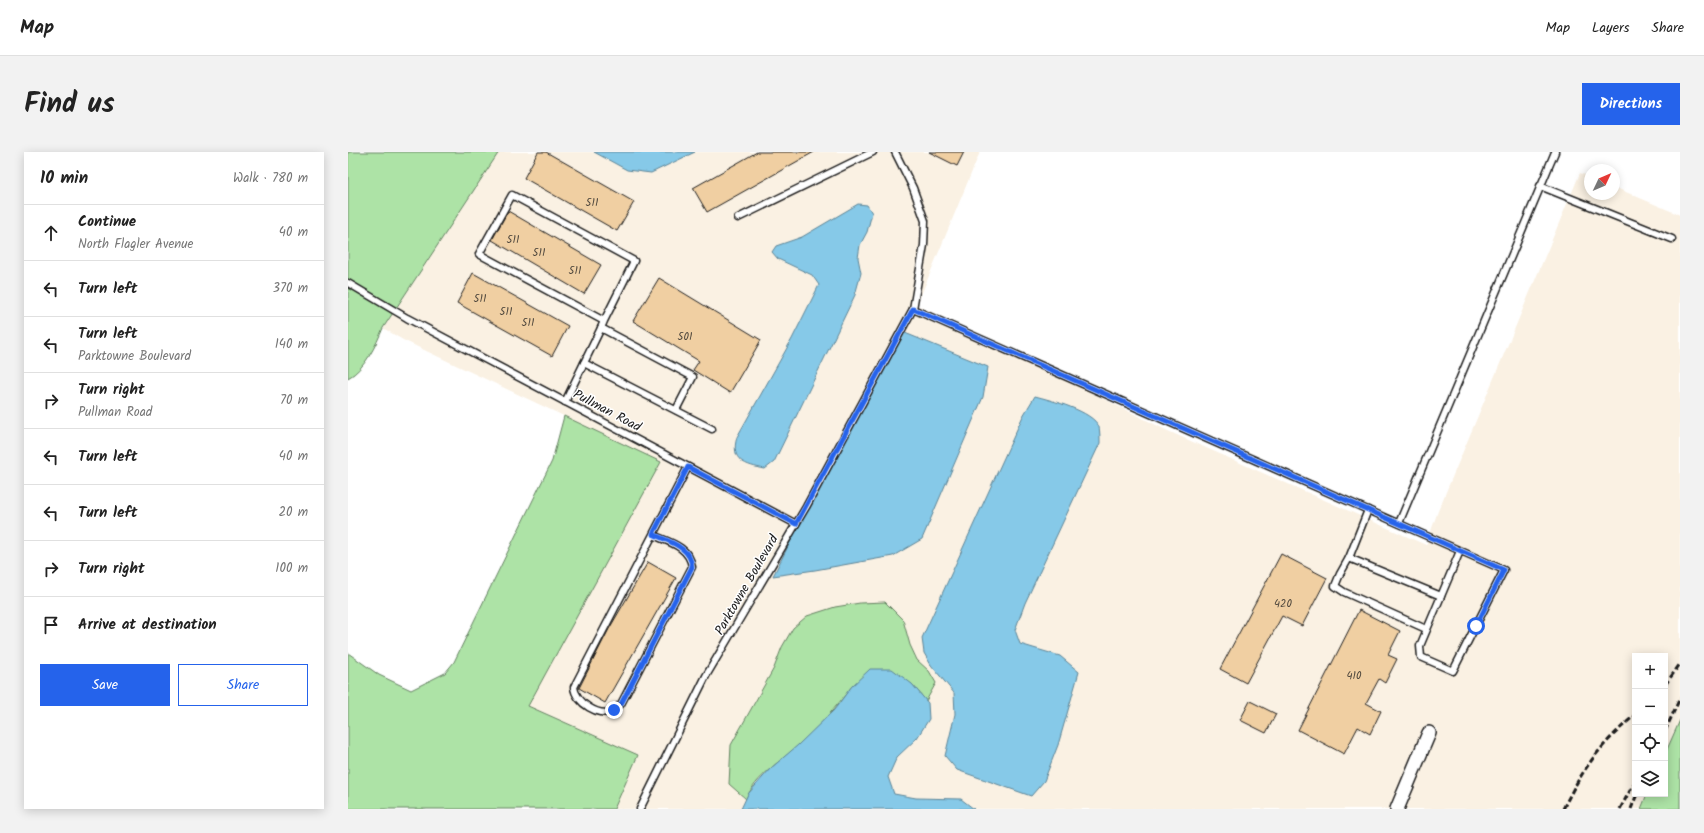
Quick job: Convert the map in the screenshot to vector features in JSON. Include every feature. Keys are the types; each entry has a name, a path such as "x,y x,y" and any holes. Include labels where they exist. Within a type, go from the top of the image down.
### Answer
{"street":[{"path":"1397,809 1429,733"}],"lane":[{"path":"738,218 873,152"},
{"name":"Parktowne Boulevard","path":"640,809 706,676 796,524 913,309 924,245 925,221 913,188 895,152"},
{"path":"1399,524 1555,152"},
{"path":"1540,186 1672,239"},
{"path":"565,402 634,261 512,195 479,254 604,321"},
{"name":"Pullman Road","path":"348,283 407,318 796,524"},
{"path":"913,309 1460,550 1504,570 1454,670 1421,657 1420,646 1460,550"},
{"path":"601,328 693,377 676,410"},
{"path":"584,363 712,428"},
{"path":"653,534 688,553 692,567 621,704 614,710 603,713 581,702 574,693 574,686 653,534 688,467"},
{"path":"1368,510 1336,586 1344,592 1426,629"},
{"path":"1349,558 1441,596"}],"shaded area":[{"path":"499,152 594,152 627,170 651,173 695,152 980,152 917,305 1168,431 1426,545 1438,511 1580,173 1584,175 1584,200 1620,200 1620,190 1680,215 1680,720 1668,747 1668,653 1632,653 1632,797 1646,797 1641,809 1404,809 1438,729 1426,725 1390,809 974,809 961,799 916,798 894,794 888,777 897,757 917,738 928,703 926,701 936,683 929,671 917,660 910,645 903,620 885,602 782,647 774,668 731,745 742,797 746,799 741,809 614,809 638,755 527,706 661,462 403,340 383,328","holes":["867,232 860,245 858,258 861,273 855,295 774,462 764,469 737,437 792,339 819,285 812,275 778,259 776,246 802,237","905,333 988,367 983,397 947,482 773,576 890,345","1025,603 1015,630 1020,644 1060,656 945,756 955,714 954,693 945,680"]}],"green space":[{"path":"348,152 499,152 383,328 365,363 348,378"},
{"path":"564,416 661,462 528,706 638,755 614,809 348,809 348,653 379,675 411,690 445,673 454,662 552,461"},
{"path":"885,602 903,620 910,645 917,660 929,671 936,683 926,701 912,684 852,686 833,709 799,745 762,776 750,791 746,799 729,784 731,745 774,668 782,647 793,628 807,616 835,607 860,603"},
{"path":"1680,720 1680,809 1641,809 1646,797 1668,797 1668,747"}],"water":[{"path":"594,152 695,152 651,173 627,170"},
{"path":"858,204 867,205 872,213 867,232 860,245 858,258 861,273 855,295 774,462 765,469 751,466 738,457 735,445 737,437 792,339 819,285 812,275 778,259 772,252 776,246 802,237"},
{"path":"905,333 988,367 983,397 922,539 893,556 773,576 890,345"},
{"path":"1035,396 1070,407 1089,416 1099,427 1100,443 1025,603 1015,630 1020,644 1060,656 1079,672 1058,745 1044,781 1031,796 957,770 945,756 955,714 954,693 931,665 924,653 922,638 1023,416"},
{"path":"870,669 892,669 912,684 928,703 929,719 917,738 897,757 888,777 894,794 916,798 961,799 974,809 741,809 748,794 770,769 798,745 834,710 852,686"}],"building":[{"path":"538,152 546,152 634,202 617,231 524,178"},
{"path":"757,152 814,152 707,212 693,188"},
{"path":"929,152 964,152 957,166"},
{"path":"508,211 601,265 584,294 492,240"},
{"path":"473,273 568,326 552,356 457,303"},
{"path":"659,278 761,340 730,393 693,370 699,361 633,321"},
{"path":"1281,554 1327,578 1302,626 1282,616 1246,683 1220,669"},
{"path":"648,562 676,578 605,703 579,688 609,629"},
{"path":"1359,610 1400,631 1388,655 1397,659 1385,683 1379,679 1366,703 1381,711 1370,734 1358,727 1344,754 1298,730"},
{"path":"1250,701 1276,714 1266,733 1240,720"}],"railway":[{"path":"1668,681 1680,664"},
{"path":"1668,725 1680,698"},
{"path":"1563,809 1570,794 1593,758 1632,718"},
{"path":"1620,809 1632,787"},
{"path":"1631,809 1636,797"}],"route":[{"path":"614,710 621,704 692,567 688,553 653,534 688,467 796,524 913,309 1504,570 1476,626"}]}
